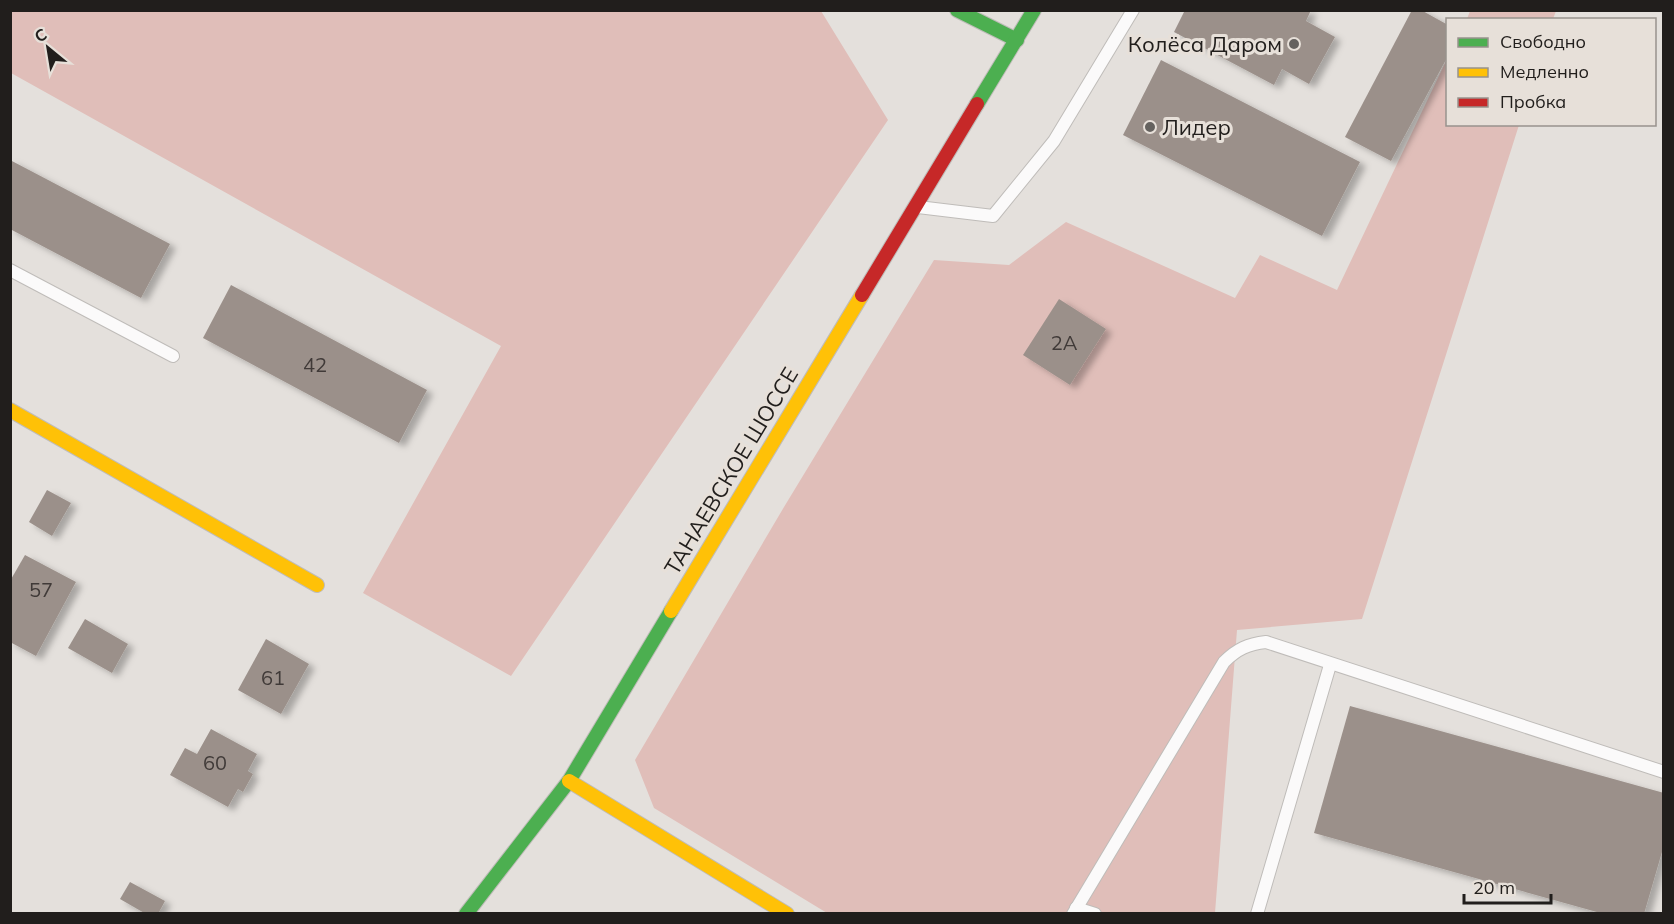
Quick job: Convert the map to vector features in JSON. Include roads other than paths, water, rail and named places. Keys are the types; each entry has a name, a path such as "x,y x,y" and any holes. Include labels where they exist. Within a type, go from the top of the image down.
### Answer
{"street":[{"path":"957,10 1017,40"},
{"name":"ТАНАЕВСКОЕ ШОССЕ","path":"466,914 569,781 1034,10"},
{"path":"10,410 317,585"},
{"path":"569,781 787,914"}],"lane":[{"path":"916,207 993,216 1054,141 1133,10"},
{"path":"10,270 173,356"},
{"path":"1095,914 1074,911 1224,662 1236,650 1252,644 1266,642 1330,665 1664,772"},
{"path":"1257,914 1330,665"}],"place":[{"name":"Колёса Даром","path":"1294,44"},
{"name":"Лидер","path":"1150,127"}]}
